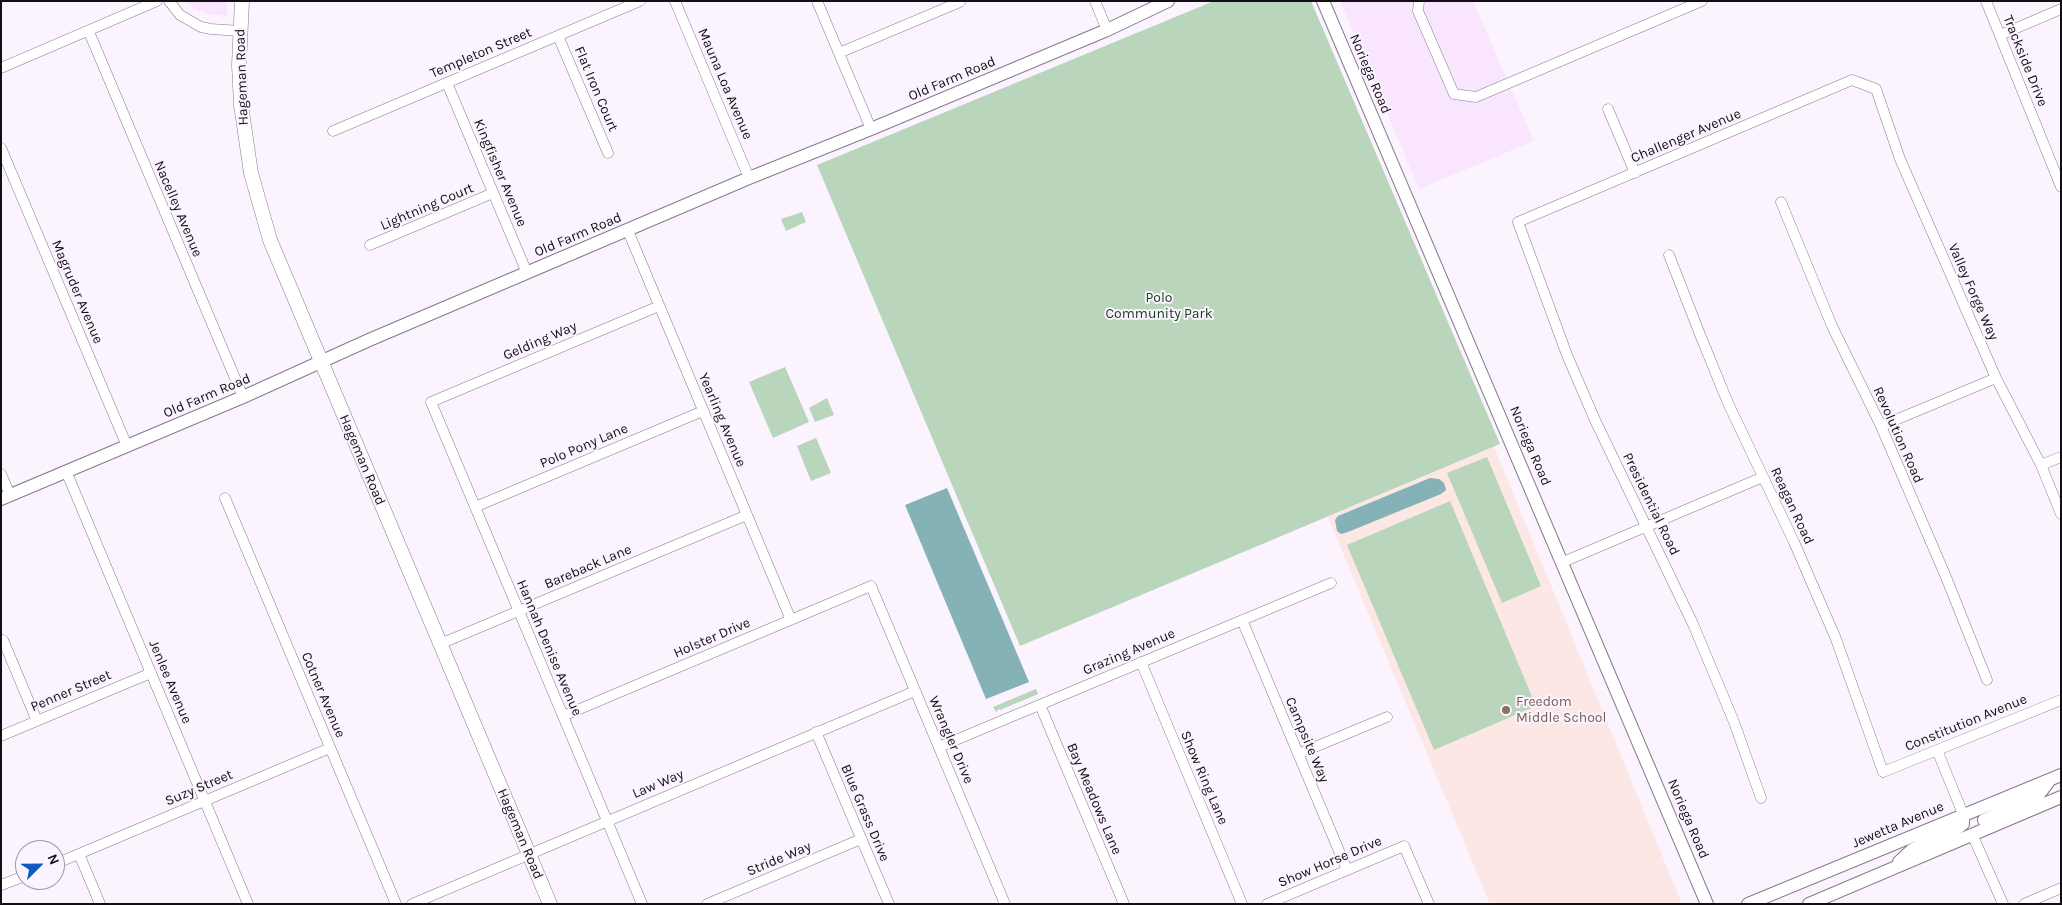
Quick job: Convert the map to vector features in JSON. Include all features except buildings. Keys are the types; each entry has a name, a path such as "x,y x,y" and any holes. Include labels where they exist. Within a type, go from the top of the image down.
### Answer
{"main road":[{"name":"Hageman Road","path":"242,1 240,31 241,105 246,144 254,187 276,258 550,904"}],"street":[{"path":"1,68 89,32 157,1"},
{"path":"169,1 180,15 201,27 240,31"},
{"name":"Templeton Street","path":"333,131 640,1"},
{"name":"Mauna Loa Avenue","path":"675,1 749,178"},
{"path":"817,1 871,129"},
{"path":"1095,1 1107,30"},
{"name":"Old Farm Road","path":"6,497 243,397 369,340 749,178 1107,30 1168,1"},
{"name":"Noriega Road","path":"1323,1 1707,904"},
{"path":"1419,1 1418,11 1454,94 1476,97 1702,1"},
{"name":"Trackside Drive","path":"1986,1 2061,187"},
{"path":"839,53 960,2"},
{"path":"2000,35 2061,9"},
{"name":"Nacelley Avenue","path":"89,32 243,397"},
{"name":"Flat Iron Court","path":"558,36 608,154"},
{"name":"Challenger Avenue","path":"1518,222 1852,80 1864,85"},
{"name":"Kingfisher Avenue","path":"447,83 527,273"},
{"name":"Valley Forge Way","path":"1864,85 1876,89 1900,160 1996,378 2041,466 2061,514"},
{"path":"1608,109 1635,173"},
{"name":"Magruder Avenue","path":"1,148 127,446"},
{"name":"Lightning Court","path":"370,245 494,193"},
{"name":"Revolution Road","path":"1781,202 1832,326 1880,426 1946,577 1987,680"},
{"name":"Presidential Road","path":"1518,222 1567,355 1595,420 1693,624 1721,689 1761,798"},
{"name":"Yearling Avenue","path":"628,231 791,620"},
{"name":"Reagan Road","path":"1670,255 1711,362 1794,542 1836,639 1883,772"},
{"name":"Gelding Way","path":"431,402 659,306"},
{"path":"1880,426 1996,378"},
{"name":"Hannah Denise Avenue","path":"431,402 642,904"},
{"name":"Polo Pony Lane","path":"475,506 703,411"},
{"path":"2041,466 2061,457"},
{"name":"Jenlee Avenue","path":"66,471 248,904"},
{"path":"1,474 6,497"},
{"path":"1563,562 1763,477"},
{"name":"Cotner Avenue","path":"225,498 396,904"},
{"name":"Bareback Lane","path":"440,644 747,515"},
{"name":"Grazing Avenue","path":"939,747 1330,583"},
{"name":"Holster Drive","path":"563,716 871,586"},
{"name":"Wrangler Drive","path":"871,586 1005,904"},
{"name":"Campsite Way","path":"1242,620 1346,870"},
{"path":"3,640 36,721"},
{"name":"Show Ring Lane","path":"1141,662 1242,904"},
{"name":"Penner Street","path":"1,736 151,673"},
{"name":"Law Way","path":"412,904 915,691"},
{"name":"Constitution Avenue","path":"1883,772 2061,700"},
{"name":"Bay Meadows Lane","path":"1040,705 1124,904"},
{"path":"1298,754 1387,717"},
{"name":"Blue Grass Drive","path":"816,732 888,904"},
{"name":"Suzy Street","path":"65,860 330,748"},
{"path":"1894,867 1912,850 1960,827 1962,824 1963,814 1936,750"},
{"path":"1972,834 1984,820 2036,797 2056,777"},
{"name":"Jewetta Avenue","path":"1748,904 2056,777"},
{"path":"1809,904 2061,797"},
{"path":"1972,834 2003,904"},
{"name":"Stride Way","path":"707,904 861,839"},
{"name":"Show Horse Drive","path":"1266,904 1404,846 1429,904"},
{"path":"79,854 100,904"},
{"path":"1,885 15,880"},
{"path":"2024,904 2061,888"}],"shaded area":[{"path":"185,1 226,1 228,16 199,11"},
{"path":"1340,1 1473,1 1534,141 1419,189"},
{"name":"Freedom Middle School","path":"1494,447 1682,904 1490,904 1328,517"}],"green space":[{"name":"Polo Community Park","path":"1214,1 1311,1 1500,444 1020,646 817,165"},
{"path":"802,212 806,222 786,231 781,219"},
{"path":"785,367 809,422 773,438 749,382"},
{"path":"827,398 834,415 815,422 809,408"},
{"path":"816,438 831,473 811,481 797,446"},
{"path":"1487,457 1541,586 1502,603 1447,473"},
{"path":"1450,501 1536,706 1434,750 1347,545"},
{"path":"1036,689 1038,694 999,709 996,712 993,707"}],"water":[{"path":"1430,478 1439,479 1444,483 1446,490 1441,494 1348,532 1341,534 1337,531 1335,520 1338,516"},
{"path":"947,488 1029,682 986,699 905,505"}],"place":[{"name":"Freedom Middle School","path":"1506,710"}]}
